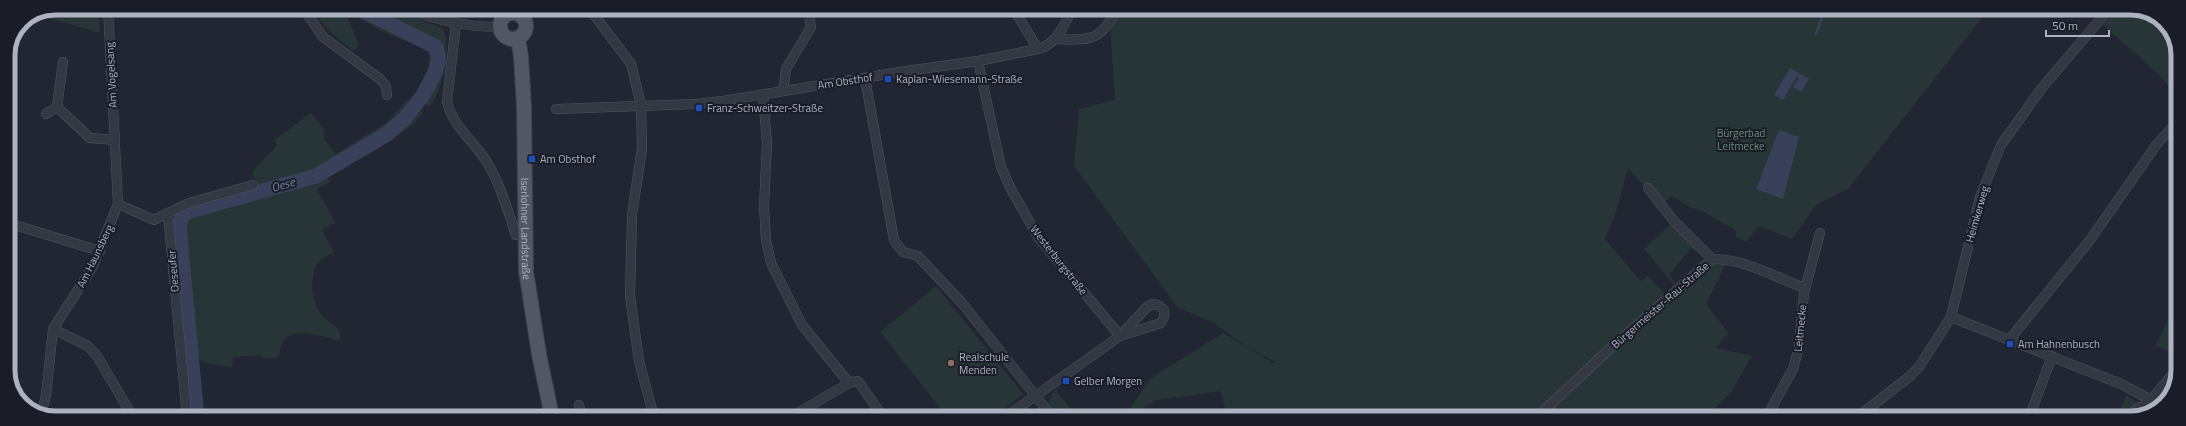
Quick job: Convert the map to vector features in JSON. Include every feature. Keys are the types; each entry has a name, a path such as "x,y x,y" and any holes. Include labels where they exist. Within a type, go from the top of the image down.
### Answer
{"main road":[{"path":"506,15 501,21 500,26 505,36 512,39 518,38 523,34 526,26 521,15"},
{"name":"Iserlohner Landstraße","path":"518,38 521,57 524,107 526,235 529,294 551,411"}],"street":[{"name":"Am Vogelsang","path":"109,15 118,204"},
{"path":"308,15 323,37 380,79 386,86 387,96"},
{"path":"425,15 456,23 500,26"},
{"path":"594,15 631,64 642,105 642,148 632,215 630,296 639,361 652,411"},
{"path":"783,91 786,68 811,27 809,15"},
{"path":"1017,15 1038,49"},
{"path":"1069,15 1056,39 1084,40 1099,35 1109,24 1114,15"},
{"name":"Heimkerweg","path":"1865,411 1909,377 1927,356 1951,317 1980,197 2001,145 2041,89 2104,15"},
{"path":"456,23 447,102 450,114 457,126 483,156 498,186 516,235 526,235"},
{"name":"Am Obsthof","path":"556,109 696,104 763,96 783,91 978,61 1038,49 1050,44 1056,39"},
{"name":"Westerburgstraße","path":"978,61 1001,167 1011,189 1038,237 1120,336"},
{"path":"46,114 57,107 63,62"},
{"path":"865,78 894,240 903,252 918,256 962,303 1048,411"},
{"path":"763,96 766,143 764,206 766,240 772,263 802,325 849,383"},
{"path":"57,107 90,138 115,140"},
{"path":"2010,339 2090,240 2157,144 2171,129"},
{"path":"118,204 154,220 189,203 253,185"},
{"path":"1648,188 1674,221 1712,259"},
{"name":"Am Haunsberg","path":"53,329 83,284 100,251 118,204"},
{"name":"Oeseufer","path":"168,214 186,411"},
{"path":"15,225 100,251"},
{"name":"Leitmecke","path":"1770,411 1793,369 1800,347 1805,288 1820,233"},
{"name":"Bürgermeister-Rau-Straße","path":"1543,411 1615,344 1712,259 1728,259 1748,264 1805,288"},
{"path":"1014,411 1120,336 1147,308 1153,304 1158,305 1164,310 1164,317 1161,323 1120,336"},
{"path":"1951,317 2010,339 2120,384 2151,400 2154,404"},
{"path":"42,409 46,396 53,329 88,346 97,356 129,411"},
{"path":"2032,411 2052,356"},
{"path":"2135,410 2151,400 2170,377"},
{"path":"801,411 849,383 858,381 878,411"},
{"path":"579,405 580,411"}],"green space":[{"path":"55,15 99,15 100,33 44,17"},
{"path":"317,15 346,15 359,45 354,52 324,26"},
{"path":"354,15 409,15 442,28 445,35 446,45 444,69 438,92 434,101 429,107 413,97 428,67 429,54 426,49 381,31"},
{"name":"Bürgerbad Leitmecke","path":"1109,15 1984,15 1849,188 1816,205 1792,239 1759,226 1746,242 1736,237 1735,229 1725,225 1708,214 1690,207 1672,196 1661,205 1628,168 1616,212 1605,239 1641,281 1648,276 1669,298 1678,290 1644,249 1674,221 1712,259 1728,259 1706,304 1729,333 1716,348 1752,356 1731,392 1715,408 1716,411 1225,411 1221,391 1157,400 1138,411 1123,411 1130,408 1151,378 1223,333 1274,364 1275,362 1245,346 1214,323 1178,308 1074,166 1079,109 1115,100","holes":["1691,248 1712,259 1680,289 1669,275"]},
{"path":"2112,15 2131,15 2144,17 2158,25 2170,44 2171,88 2155,71 2103,25"},
{"path":"19,37 15,55 16,47"},
{"path":"407,100 411,103 396,120 362,147 322,167 301,175 259,187 252,172 277,145 274,140 311,113 325,130 324,139 336,154 386,123"},
{"path":"419,107 423,112 407,129 380,148 327,177 330,182 317,189 335,223 322,230 334,253 321,260 316,266 312,282 313,296 319,312 340,331 340,341 310,334 295,334 288,336 284,340 278,358 263,358 262,355 233,357 232,367 208,364 197,358 184,224 186,220 211,209 255,199 301,185 323,176 365,153 384,140"},
{"name":"Realschule Menden","path":"936,286 1023,394 1002,411 942,411 880,332"},
{"path":"2171,316 2171,352 2155,346"},
{"path":"1055,389 1072,411 1048,411 1050,398"},
{"path":"2126,395 2146,408 2131,411 2120,411"}],"water":[{"path":"1790,68 1809,79 1801,92 1793,87 1799,78 1797,76 1783,100 1774,95"},
{"path":"1779,130 1799,137 1783,199 1756,189"}],"waterway":[{"name":"Oese","path":"196,411 179,226 182,216 190,211 316,176 387,134 406,117 423,95 436,71 439,59 436,47 372,15"},
{"name":"Leitmecke","path":"1816,34 1823,15"}],"place":[{"name":"Kaplan-Wiesemann-Straße","path":"888,79"},
{"name":"Franz-Schweitzer-Straße","path":"699,108"},
{"name":"Am Obsthof","path":"532,159"},
{"name":"Am Hahnenbusch","path":"2010,344"},
{"name":"Realschule Menden","path":"951,363"},
{"name":"Gelber Morgen","path":"1066,381"}]}
